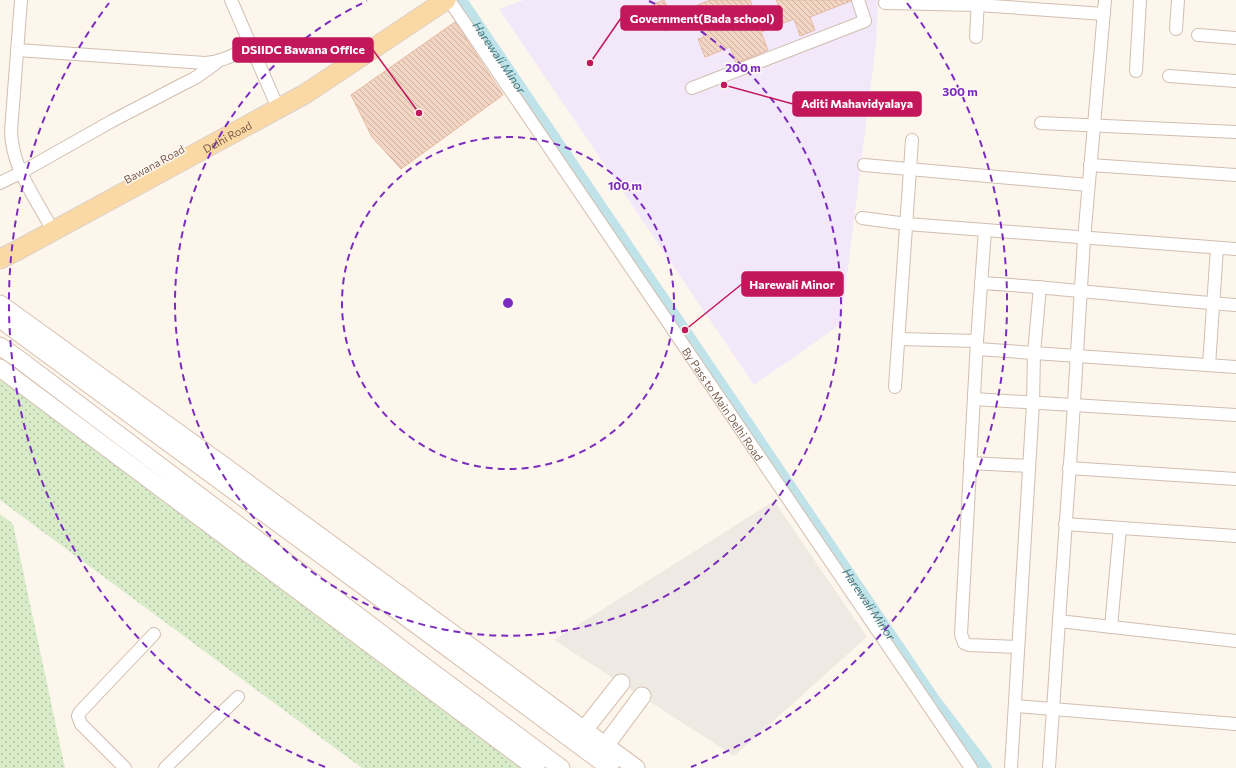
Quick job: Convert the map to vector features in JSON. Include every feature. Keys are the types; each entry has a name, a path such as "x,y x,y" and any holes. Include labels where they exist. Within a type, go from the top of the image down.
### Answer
{"main road":[{"path":"328,72 427,0"},
{"name":"Delhi Road","path":"0,259 50,226 275,104 305,94 328,72 446,0"},
{"path":"0,246 50,226"},
{"path":"0,304 636,768"},
{"path":"0,319 610,768"},
{"path":"0,346 411,657 561,768"},
{"path":"0,368 536,768"},
{"path":"584,730 621,683"},
{"path":"605,746 642,696"}],"street":[{"path":"21,0 12,143 20,173 50,226"},
{"path":"231,0 275,104"},
{"name":"By Pass to Main Delhi Road","path":"449,0 971,768"},
{"path":"692,88 865,21 858,0"},
{"path":"1049,768 1074,405 1080,291 1105,0"},
{"path":"1136,71 1140,0"},
{"path":"1176,29 1178,0"},
{"path":"885,3 978,2 1104,14"},
{"path":"976,38 978,2"},
{"path":"1198,35 1236,38"},
{"path":"0,183 112,121 195,78 216,63 250,47"},
{"path":"17,50 216,63"},
{"path":"1169,76 1236,81"},
{"path":"1041,123 1236,132"},
{"path":"895,387 912,140"},
{"path":"864,165 1088,185"},
{"path":"1090,165 1236,175"},
{"path":"862,218 907,224 1084,239 1236,249"},
{"path":"985,230 961,634 964,643 969,645 1018,648"},
{"path":"1209,365 1217,248"},
{"path":"981,283 1040,286 1236,305"},
{"path":"1011,768 1033,402 1034,353 1040,286"},
{"path":"899,338 977,345 1034,353 1236,367"},
{"path":"974,399 1236,415"},
{"path":"970,463 1029,466"},
{"path":"1069,468 1236,479"},
{"path":"1065,524 1236,536"},
{"path":"1111,627 1120,528"},
{"path":"1058,621 1236,641 1236,635"},
{"path":"125,768 81,724 78,716 80,712 154,634"},
{"path":"165,768 238,697"},
{"path":"1015,706 1236,724"}],"shaded area":[{"path":"524,0 878,0 876,44 841,324 754,385 499,9"},
{"path":"774,501 867,637 734,756 554,640"}],"green space":[{"path":"0,377 160,499 521,768 362,768 0,500"},
{"path":"0,514 13,524 65,768 0,768"}],"building":[{"path":"664,0 671,16 710,0 750,0 756,16 779,6 776,0 851,1 810,17 815,30 800,36 794,19 761,32 768,50 736,63 730,47 705,57 698,39 704,37 698,18 665,31 654,4"},
{"path":"455,22 503,95 401,169 372,137 351,95"}],"waterway":[{"name":"Harewali Minor","path":"461,0 933,698 986,768"}],"place":[{"name":"Government(Bada school)","path":"590,63"},
{"name":"Aditi Mahavidyalaya","path":"724,85"},
{"name":"DSIIDC Bawana Office","path":"419,113"},
{"name":"Harewali Minor","path":"685,330"}]}
